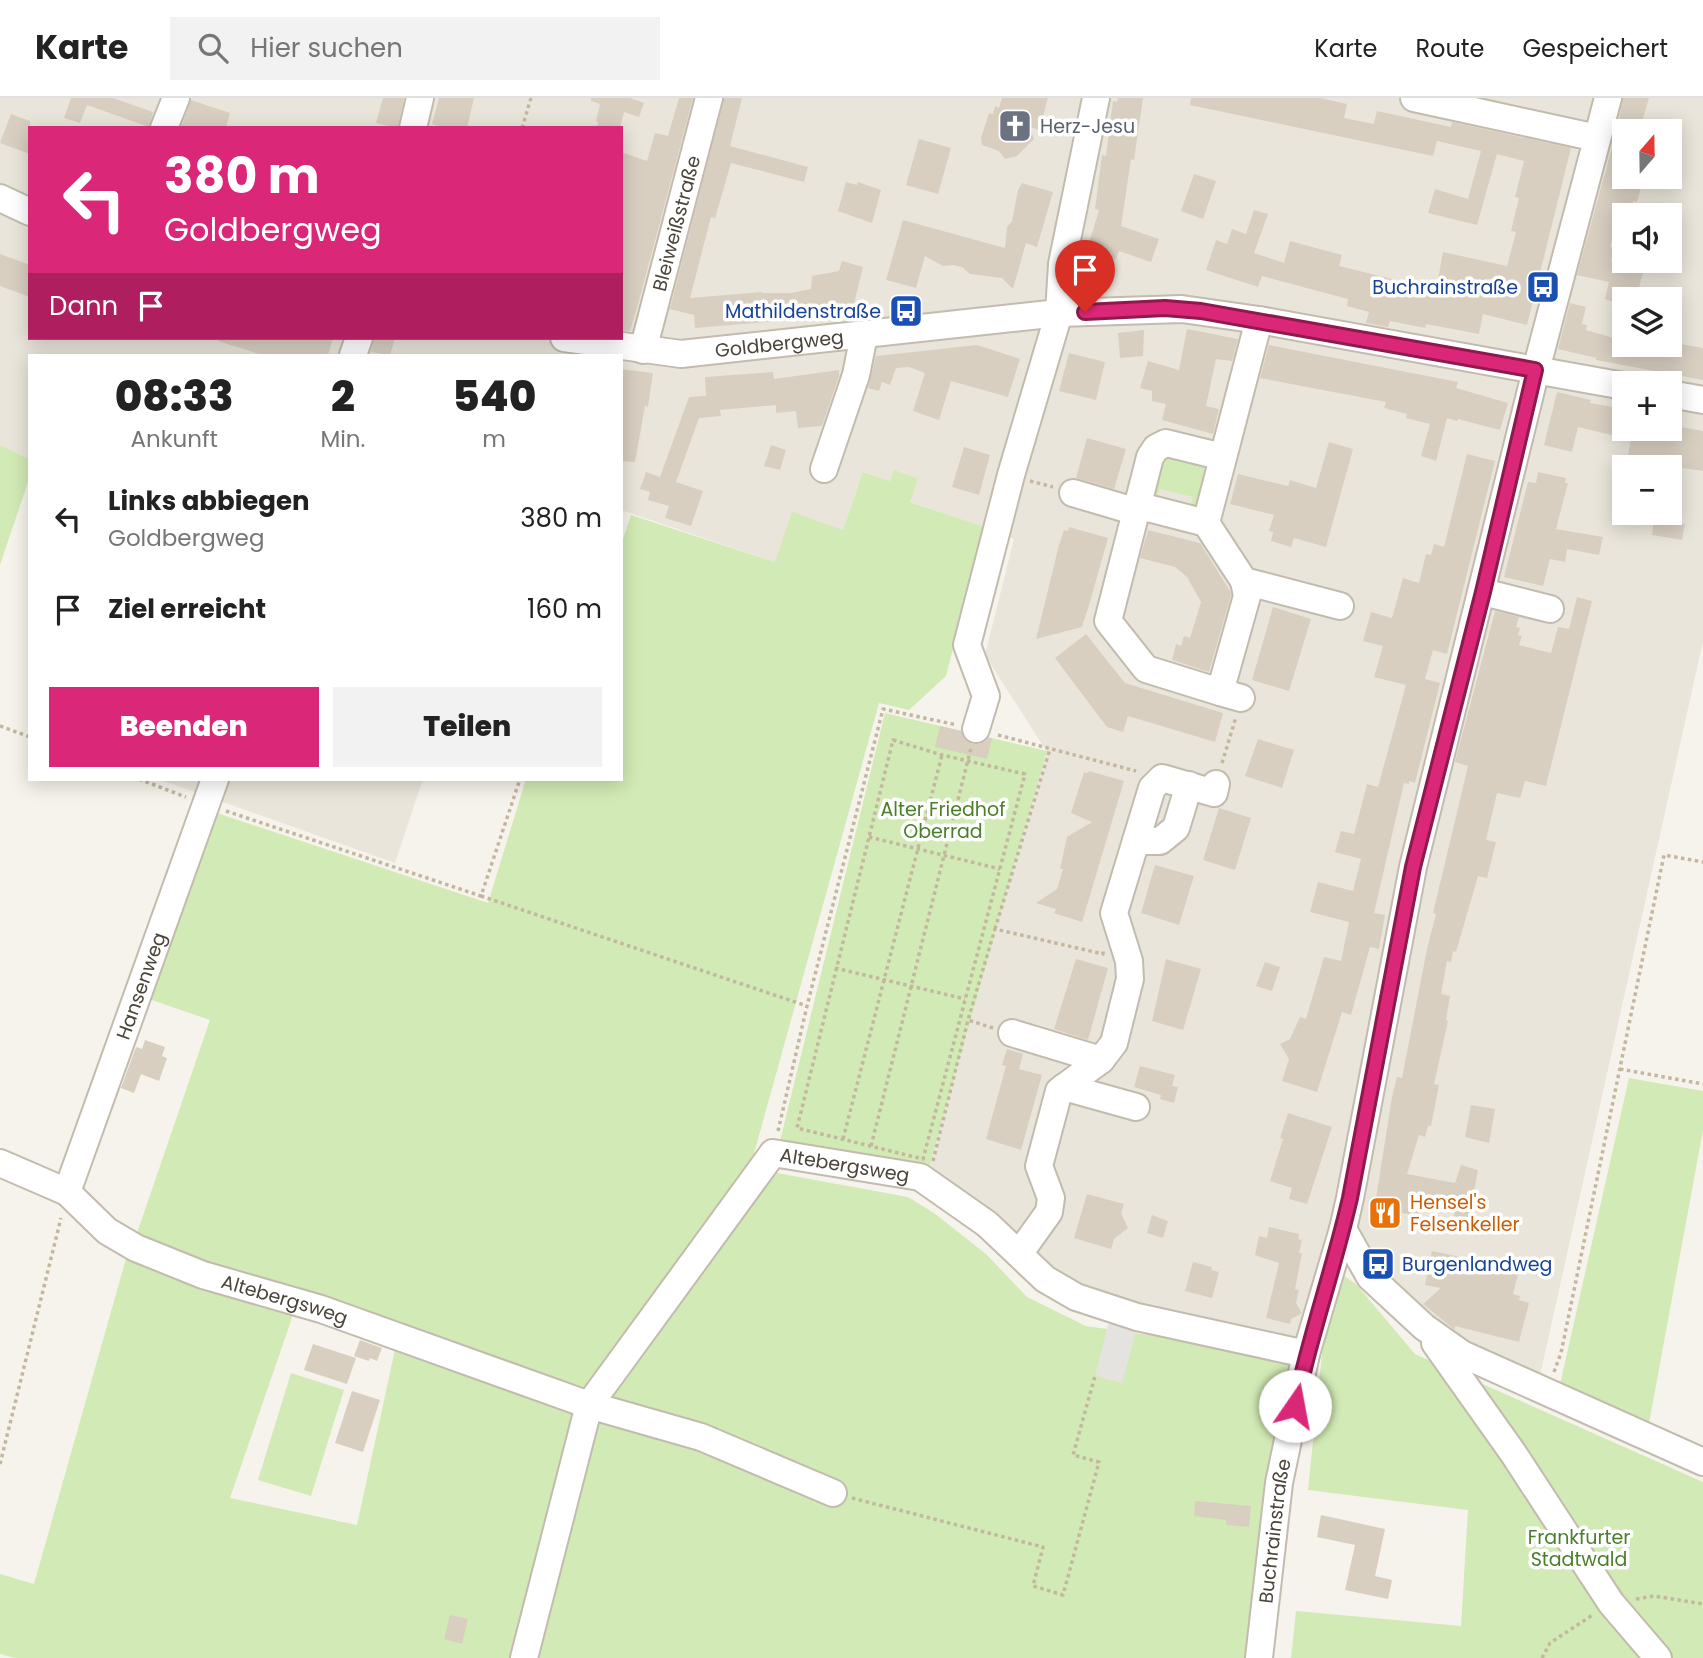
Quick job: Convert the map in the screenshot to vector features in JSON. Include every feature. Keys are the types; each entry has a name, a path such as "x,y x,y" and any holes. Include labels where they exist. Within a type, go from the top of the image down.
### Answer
{"street":[{"path":"165,126 176,98"},
{"path":"414,126 421,98"},
{"name":"Bleiweißstraße","path":"643,349 709,98"},
{"path":"976,729 986,696 967,645 1011,475 1059,313 1062,264 1096,98"},
{"path":"1414,98 1597,138"},
{"name":"Buchrainstraße","path":"1259,1658 1279,1483 1306,1354 1343,1229 1413,867 1483,592 1535,370 1608,98"},
{"path":"0,198 28,211"},
{"name":"Goldbergweg","path":"578,340 681,354 1059,313 1182,309 1259,320 1612,384"},
{"path":"1206,523 1259,320"},
{"path":"824,469 856,375 864,335"},
{"path":"1682,396 1703,400"},
{"path":"1073,493 1135,508 1206,523 1244,581 1247,596 1231,695 1146,669 1108,621 1135,508 1150,457 1156,448 1166,443 1223,457"},
{"path":"1244,581 1340,606"},
{"path":"1483,592 1550,609"},
{"path":"1019,1254 1049,1212 1051,1198 1039,1166 1059,1091 1101,1060 1114,1043 1130,979 1129,961 1114,913 1152,788 1162,778 1214,793 1216,784"},
{"name":"Hansenweg","path":"67,1192 214,781"},
{"path":"1136,841 1160,841 1176,828 1189,785"},
{"path":"1012,1033 1101,1060"},
{"path":"1064,1087 1136,1107"},
{"name":"Altebergsweg","path":"524,1658 589,1405 773,1153 928,1180 987,1224 1045,1279 1101,1307 1306,1354"},
{"name":"Altebergsweg","path":"0,1163 67,1192 107,1230 136,1248 202,1275 321,1309 589,1405"},
{"path":"1343,1229 1370,1277 1424,1327 1462,1354 1703,1462"},
{"path":"1424,1327 1513,1453 1611,1603 1658,1658"},
{"path":"589,1405 701,1437 833,1493"}],"path":[{"path":"523,126 531,98"},
{"path":"1011,475 1073,493"},
{"path":"1216,784 1231,695"},
{"path":"773,1153 807,1006 883,709 976,729 1162,778"},
{"path":"0,726 28,736"},
{"path":"871,1146 976,729"},
{"path":"893,740 942,755 1025,774 923,1159 797,1129 893,740"},
{"path":"928,1180 968,1020 1050,749"},
{"path":"843,1139 942,755"},
{"path":"144,781 205,804 807,1006"},
{"path":"481,896 519,781"},
{"path":"869,837 1000,869"},
{"path":"1548,1391 1561,1353 1664,855 1703,862"},
{"path":"995,929 1103,954 1114,913"},
{"path":"835,968 965,999"},
{"path":"968,1020 1012,1033"},
{"path":"1620,1069 1703,1084"},
{"path":"0,1464 67,1192"},
{"path":"833,1493 1043,1547 1032,1586 1063,1595 1099,1462 1073,1455 1095,1376"}],"shaded area":[{"path":"0,98 1703,98 1703,641 1539,1380 1467,1347 1428,1320 1343,1239 1305,1348 1127,1303 1089,1288 1052,1267 1012,1229 927,1174 1047,752 985,655 1014,539 909,501 894,471 890,481 863,472 843,530 775,562 623,511 623,354 28,354 28,458 0,445"},
{"path":"164,781 422,781 395,863"},
{"path":"1111,1314 1139,1320 1122,1383 1095,1376"}],"green space":[{"path":"0,445 28,458 28,482 0,565"},
{"path":"1160,454 1209,465 1204,503 1190,511 1193,497 1160,489 1156,503 1148,491"},
{"path":"894,470 918,479 910,502 984,527 946,676 909,710 879,703 750,1168 908,1197 934,1213 986,1254 1027,1297 1086,1326 1297,1356 1250,1658 15,1658 0,1654 0,1574 34,1584 127,1255 293,1315 230,1498 357,1525 396,1345 135,1239 210,1020 146,998 211,811 488,903 525,781 623,781 623,539 631,515 775,562 792,512 843,530 863,472 890,481"},
{"name":"Alter Friedhof Oberrad","path":"885,713 1047,751 927,1174 778,1149"},
{"path":"1629,1078 1703,1091 1703,1130 1648,1429 1559,1389"},
{"name":"Frankfurter Stadtwald","path":"1340,1273 1356,1284 1415,1354 1703,1482 1703,1658 1291,1658 1296,1611 1461,1626 1468,1510 1308,1490 1322,1354"},
{"path":"291,1373 344,1390 311,1496 258,1480"}],"building":[{"path":"71,98 113,98 153,112 149,126 87,105 80,123 64,118"},
{"path":"383,98 404,98 398,126 376,123"},
{"path":"439,98 474,98 467,126 432,124"},
{"path":"591,98 630,98 644,103 639,117 624,112 620,126 597,126 600,104 591,101"},
{"path":"679,98 693,98 630,331 623,330 623,153 647,161 655,133 668,136"},
{"path":"724,98 742,98 730,146 808,167 804,182 731,163 715,218 711,217 690,298 762,292 791,293 811,289 812,276 839,271 842,261 863,267 853,308 804,316 804,319 695,328 694,315 670,309"},
{"name":"Herz-Jesu","path":"1002,98 1048,98 1039,130 1030,127 1034,139 1017,156 1005,159 999,151 982,145 981,138 989,113 993,114 995,106 999,108"},
{"path":"1118,98 1143,98 1121,226 1159,239 1151,262 1119,251 1116,259 1087,250 1099,210 1095,209 1102,155 1106,156 1113,101 1117,102"},
{"path":"1191,98 1320,98 1347,104 1344,118 1374,124 1377,111 1451,127 1452,122 1571,148 1527,325 1483,314 1479,334 1426,324 1425,328 1390,321 1388,327 1366,323 1369,312 1347,306 1348,299 1262,276 1258,287 1206,270 1216,240 1227,244 1232,229 1246,234 1254,210 1268,214 1254,253 1284,263 1290,241 1342,255 1339,266 1408,283 1409,280 1437,285 1443,252 1507,266 1516,232 1511,231 1519,198 1515,197 1524,161 1497,154 1477,225 1428,213 1435,189 1468,199 1481,151 1437,141 1433,156 1190,105"},
{"path":"1623,98 1649,98 1643,119 1619,119"},
{"path":"191,100 230,113 227,126 182,126"},
{"path":"11,114 30,121 28,153 0,143"},
{"path":"919,139 951,148 938,194 906,185"},
{"path":"1612,148 1612,189 1641,189 1637,202 1612,203 1612,273 1643,273 1639,287 1612,287 1612,302 1605,299 1609,282 1577,275"},
{"path":"1194,174 1216,181 1203,219 1181,211"},
{"path":"846,182 857,185 858,182 881,190 872,223 838,211"},
{"path":"1022,183 1053,192 1037,247 1026,243 1013,289 1002,278 970,274 962,267 943,266 925,256 916,288 886,280 903,220 1005,248 1007,227 1012,221"},
{"path":"0,254 28,264 28,296 0,286"},
{"path":"1570,303 1586,307 1582,324 1587,325 1586,330 1612,338 1612,357 1682,357 1682,344 1703,348 1703,380 1682,376 1682,371 1655,371 1596,360 1558,349"},
{"path":"1187,329 1238,339 1232,361 1216,359 1206,406 1219,409 1213,434 1162,420 1166,404 1152,401 1152,391 1140,388 1148,361 1179,370"},
{"path":"1144,330 1143,356 1120,358 1118,333"},
{"path":"332,340 328,354 259,354 218,341"},
{"path":"374,340 394,340 390,354 371,352"},
{"path":"977,345 1020,359 1008,397 951,381 939,420 913,411 925,373 909,367 896,368 890,385 882,382 879,391 868,388 876,356"},
{"path":"1269,345 1458,382 1456,388 1508,403 1500,430 1447,418 1436,461 1421,456 1430,424 1406,418 1407,414 1384,408 1386,402 1260,378"},
{"path":"1069,353 1105,362 1096,400 1059,391"},
{"path":"623,369 653,373 635,462 623,461"},
{"path":"839,370 822,426 798,428 796,411 776,413 776,405 720,410 721,416 699,418 676,482 703,491 691,526 665,518 669,506 648,500 650,492 640,489 646,472 660,477 689,397 706,396 705,377 773,372 774,379"},
{"path":"1557,392 1612,407 1612,435 1578,427 1572,452 1544,445"},
{"path":"1682,427 1703,431 1703,471 1682,468 1682,455 1628,455 1631,441 1682,441"},
{"path":"1087,438 1126,449 1114,489 1076,478"},
{"path":"1329,442 1353,449 1326,547 1294,538 1291,547 1271,541 1273,532 1269,531 1274,515 1230,504 1238,474 1288,486 1290,480 1316,488"},
{"path":"771,445 786,450 780,470 764,466"},
{"path":"964,447 990,455 979,495 952,487"},
{"path":"1467,454 1495,461 1447,654 1433,650 1425,679 1440,683 1415,783 1404,783 1374,913 1385,915 1379,949 1370,947 1351,1015 1342,1012 1317,1092 1282,1081 1289,1059 1280,1044 1290,1039 1300,1017 1306,1019 1324,957 1341,961 1349,922 1310,912 1318,882 1353,891 1361,859 1335,852 1341,831 1354,834 1367,784 1378,787 1406,685 1374,677 1383,646 1363,641 1371,612 1392,618 1403,578 1419,583 1426,554 1431,555 1434,544 1444,547"},
{"path":"1538,472 1566,478 1565,483 1568,483 1556,529 1603,537 1599,555 1567,549 1565,562 1550,559 1543,586 1504,577 1528,482 1536,483"},
{"path":"1685,524 1682,540 1652,535 1653,525"},
{"path":"1069,527 1108,538 1090,602 1082,627 1036,639 1059,545 1064,530 1068,531"},
{"path":"1148,530 1200,543 1230,591 1209,672 1172,660 1176,644 1181,646 1184,636 1190,638 1201,602 1187,577 1175,567 1140,558"},
{"path":"1577,597 1592,601 1546,786 1525,781 1520,798 1497,793 1486,840 1496,842 1487,878 1478,876 1456,952 1453,951 1451,962 1447,961 1441,994 1450,996 1448,1021 1434,1084 1439,1085 1431,1126 1428,1126 1425,1137 1419,1135 1407,1174 1455,1183 1461,1165 1478,1170 1469,1219 1454,1216 1455,1212 1423,1206 1420,1216 1402,1213 1400,1228 1372,1224 1392,1097 1397,1077 1402,1078 1436,914 1433,913 1468,766 1455,762 1495,611 1519,617 1516,627 1520,628 1518,635 1522,636 1519,645 1551,653 1558,627 1569,629"},
{"path":"1273,607 1311,619 1289,691 1252,680"},
{"path":"1086,634 1125,683 1223,713 1215,742 1128,716 1123,732 1107,727 1055,658"},
{"path":"940,726 961,731 964,739 972,744 980,744 992,738 987,759 935,747"},
{"path":"1258,739 1294,750 1282,788 1245,776"},
{"path":"1084,772 1124,781 1082,922 1054,913 1056,909 1036,903 1057,889 1063,869 1060,869 1067,837 1092,822 1071,813"},
{"path":"1219,808 1251,818 1235,870 1203,860"},
{"path":"1155,865 1194,876 1179,925 1141,913"},
{"path":"1076,959 1108,968 1088,1040 1054,1029"},
{"path":"1166,959 1201,969 1183,1030 1152,1021"},
{"path":"1265,962 1280,967 1272,991 1256,986"},
{"path":"145,1040 165,1047 162,1056 167,1058 159,1081 141,1074 134,1093 121,1088 136,1047 142,1049"},
{"path":"1007,1049 1023,1054 1019,1069 1042,1075 1021,1150 986,1139 1006,1066 1002,1065"},
{"path":"1140,1066 1175,1075 1172,1086 1178,1087 1174,1103 1160,1099 1161,1095 1134,1087"},
{"path":"1471,1105 1495,1109 1489,1143 1465,1137"},
{"path":"1288,1113 1332,1127 1307,1204 1289,1199 1292,1188 1270,1181"},
{"path":"1087,1194 1124,1204 1121,1213 1128,1228 1114,1239 1111,1249 1074,1238"},
{"path":"1152,1215 1168,1221 1163,1238 1147,1233"},
{"path":"1269,1227 1299,1234 1298,1239 1302,1240 1295,1289 1299,1290 1296,1303 1302,1313 1291,1319 1290,1324 1266,1318 1279,1263 1255,1255 1259,1236 1267,1238"},
{"path":"1432,1251 1471,1259 1472,1256 1520,1267 1513,1294 1520,1296 1519,1300 1529,1303 1519,1342 1455,1326 1455,1330 1423,1304 1441,1288 1425,1285"},
{"path":"1193,1262 1212,1267 1211,1270 1219,1272 1212,1298 1185,1291"},
{"path":"360,1340 382,1348 377,1361 354,1356"},
{"path":"313,1344 356,1358 347,1384 304,1370"},
{"path":"352,1391 380,1400 363,1452 335,1443"},
{"path":"1195,1501 1251,1506 1249,1527 1226,1525 1226,1520 1194,1516"},
{"path":"1321,1515 1385,1529 1375,1576 1392,1580 1388,1599 1345,1590 1355,1545 1317,1537"},
{"path":"450,1615 468,1619 462,1644 444,1639"}],"place":[{"name":"Herz-Jesu","path":"1015,126"},
{"name":"Buchrainstraße","path":"1543,287"},
{"name":"Mathildenstraße","path":"906,311"},
{"name":"Hensel's Felsenkeller","path":"1385,1213"},
{"name":"Burgenlandweg","path":"1378,1264"}],"route":[{"path":"1085,312 1165,308 1201,311 1535,370 1483,592 1413,867 1343,1229 1306,1354 1295,1406"}]}
